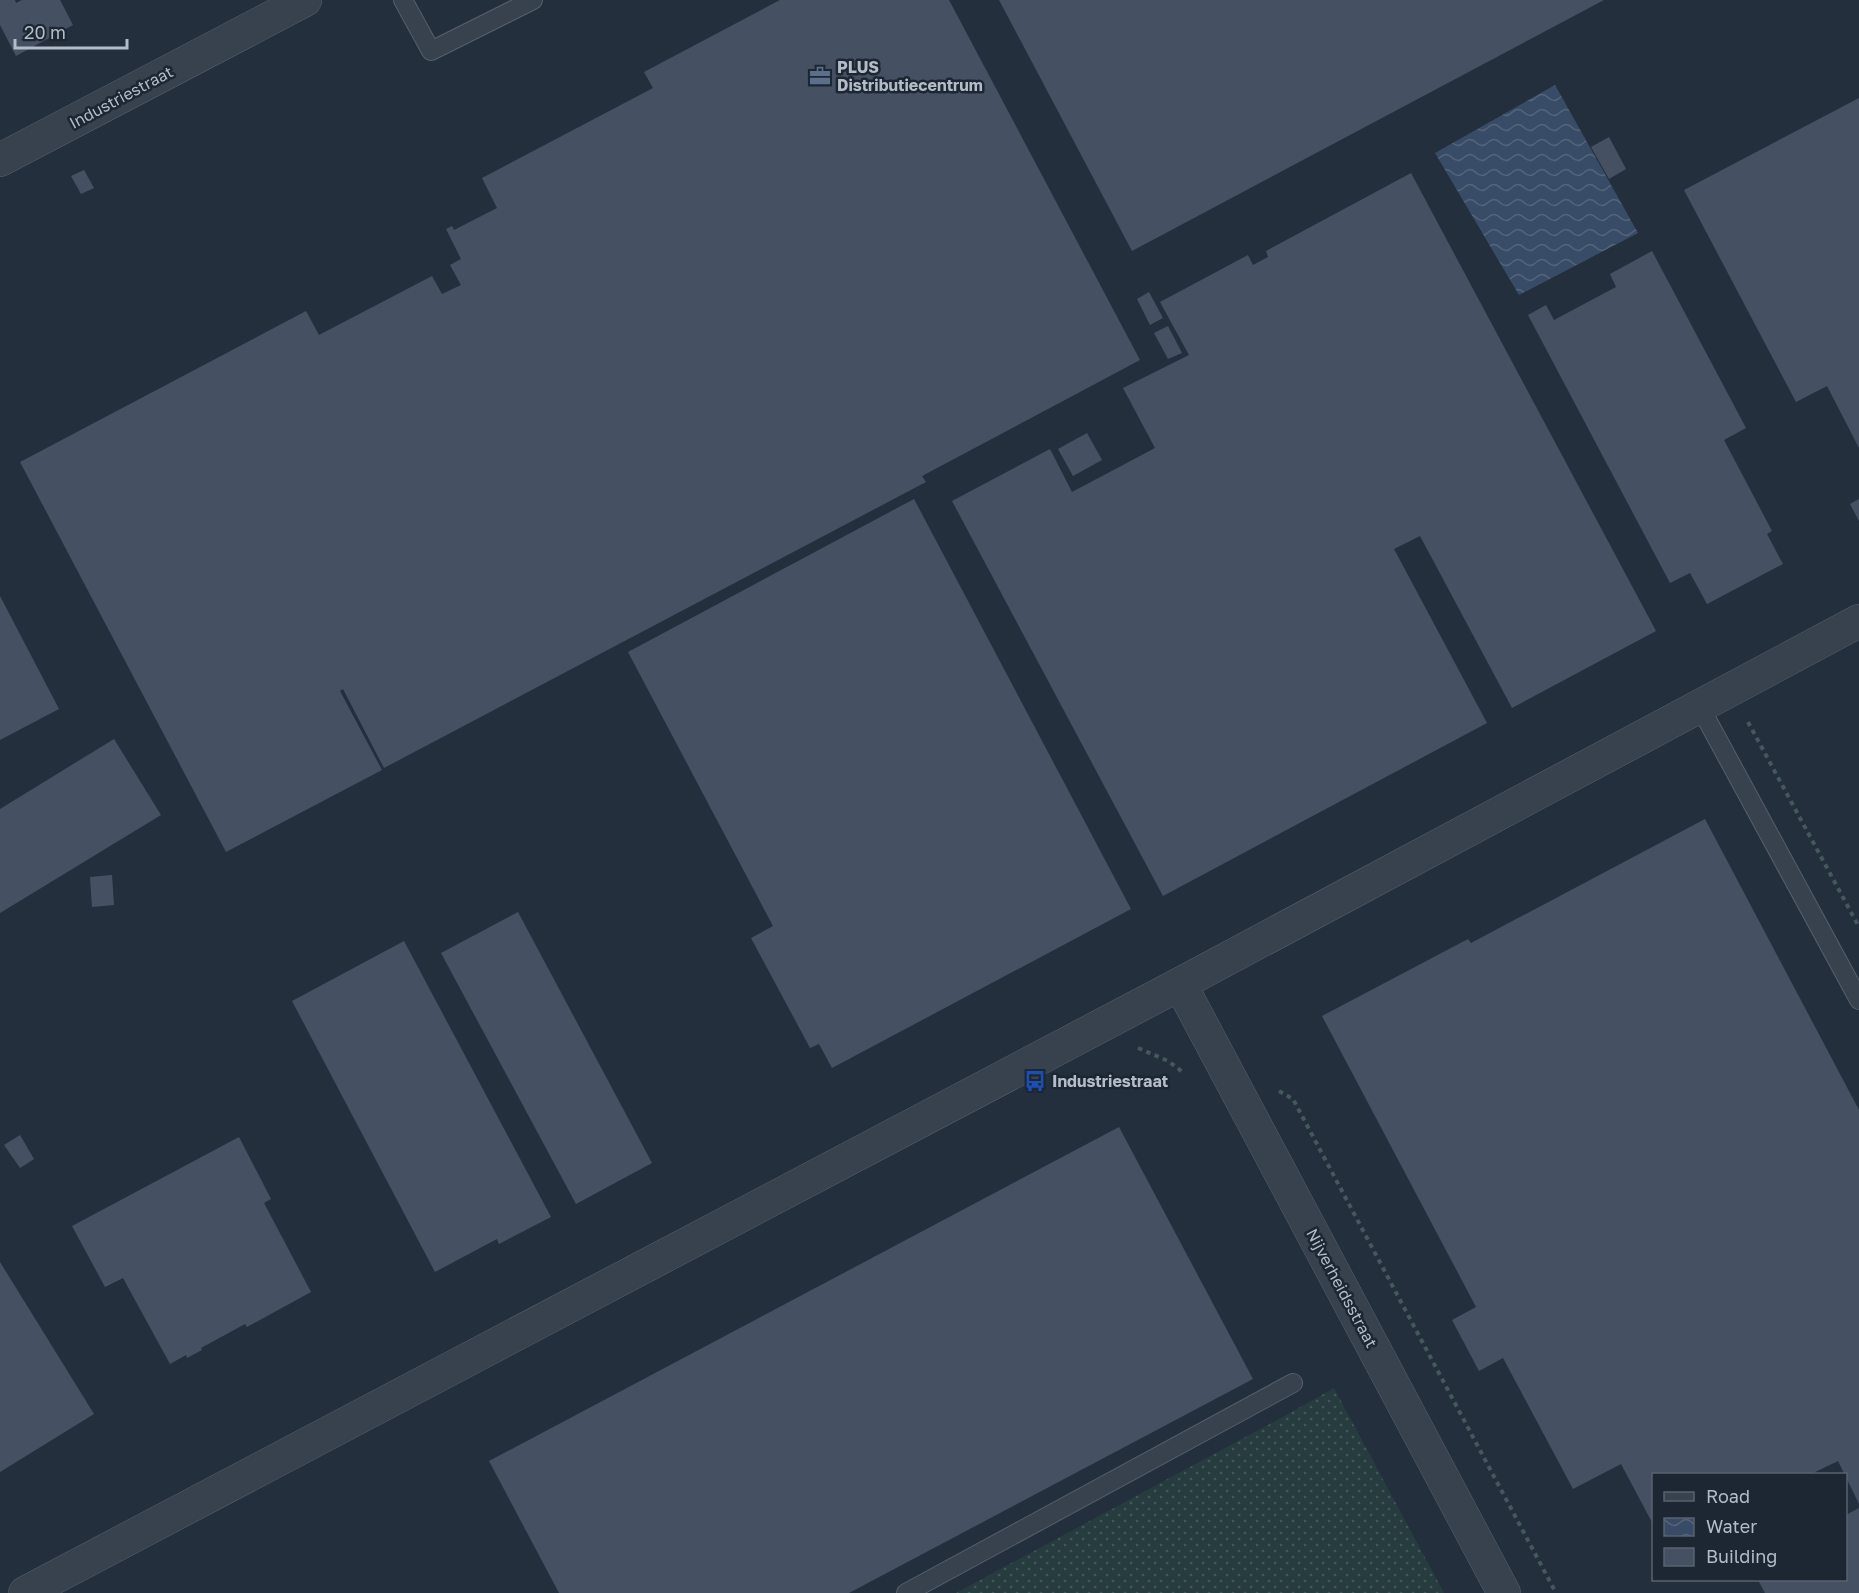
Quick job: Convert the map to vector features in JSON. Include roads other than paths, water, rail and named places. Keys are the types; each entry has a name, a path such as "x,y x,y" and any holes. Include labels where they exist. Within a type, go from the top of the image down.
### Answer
{"street":[{"name":"Industriestraat","path":"0,160 305,0"},
{"path":"25,1593 1180,984 1859,621"},
{"name":"Nijverheidsstraat","path":"1180,984 1504,1593"}],"lane":[{"path":"404,0 431,51 533,0"},
{"path":"1700,707 1859,1000"},
{"path":"906,1593 1293,1383"}],"water":[{"path":"1555,85 1638,233 1519,295 1435,153"}],"place":[{"name":"PLUS Distributiecentrum","path":"820,76"},
{"name":"Industriestraat","path":"1035,1081"}]}
